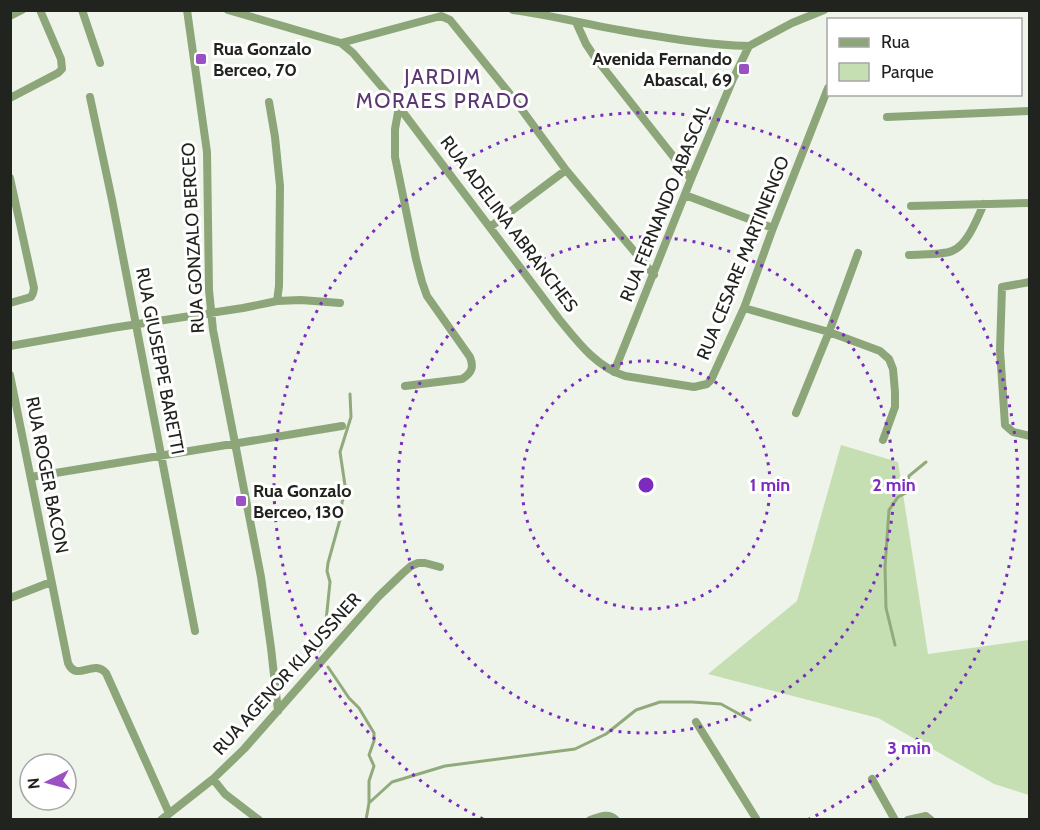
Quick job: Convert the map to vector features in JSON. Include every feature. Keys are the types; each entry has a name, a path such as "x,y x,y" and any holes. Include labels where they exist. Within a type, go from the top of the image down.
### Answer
{"street":[{"path":"10,16 22,10"},
{"path":"10,98 62,69 61,59 40,10"},
{"path":"82,10 100,63"},
{"name":"RUA GONZALO BERCEO","path":"187,10 207,152 211,313 261,577 278,711"},
{"name":"RUA ADELINA ABRANCHES","path":"228,10 340,43 353,53 399,107 564,326 599,363 614,372"},
{"path":"513,10 625,32 749,46 792,23 824,10"},
{"path":"340,43 443,13 514,99 566,170 654,275"},
{"path":"576,22 590,50 691,179"},
{"name":"RUA FERNANDO ABASCAL","path":"614,372 691,179 749,46"},
{"name":"RUA CESARE MARTINENGO","path":"614,372 625,376 694,387 707,384 711,380 744,308 827,91"},
{"name":"RUA GIUSEPPE BARETTI","path":"90,97 115,212 195,631"},
{"path":"269,102 275,137 279,186 277,301"},
{"path":"399,107 395,129 395,157 422,282 427,296 472,363 471,371 462,379 405,387"},
{"path":"887,117 1029,111"},
{"path":"490,227 566,170"},
{"path":"10,178 34,288 31,297 10,303"},
{"path":"685,195 773,228"},
{"path":"911,206 1029,203"},
{"path":"909,255 954,251 962,245 984,204"},
{"path":"796,413 858,253"},
{"path":"1029,282 1002,287 1000,350 1005,425 1013,432 1029,436"},
{"path":"10,346 277,301 340,303"},
{"path":"744,308 829,332 880,351 889,359 893,369 895,407 883,440"},
{"name":"RUA ROGER BACON","path":"10,375 70,669 80,671 99,667 106,672 169,813"},
{"path":"31,477 342,426"},
{"name":"RUA AGENOR KLAUSSNER","path":"161,819 213,779 244,748 378,597 403,573 418,563 440,567"},
{"path":"10,598 51,582"},
{"path":"696,722 757,819"},
{"path":"213,779 225,794 259,819"},
{"path":"872,779 895,819"},
{"path":"590,819 607,815 616,819"},
{"path":"908,819 920,816 930,818"}],"green space":[{"path":"841,445 898,462 928,654 1029,640 1029,795 994,784 878,718 708,674 797,601"}],"waterway":[{"path":"319,651 326,621 330,582 327,571 328,563 346,492 340,452 351,417 350,394"},
{"path":"895,645 886,608 885,567 889,510 898,497 906,493 909,476 926,462"},
{"path":"328,667 349,698 359,708 374,733 369,755 374,766 369,781 369,803"},
{"path":"366,820 369,803 392,782 445,766 575,749 606,734 636,710 660,702 721,704 750,720"}],"place":[{"name":"Rua Gonzalo Berceo, 70","path":"201,59"},
{"name":"Avenida Fernando Abascal, 69","path":"744,69"},
{"name":"Rua Gonzalo Berceo, 130","path":"241,501"}],"district":[{"name":"JARDIM MORAES PRADO","path":"443,89"}]}
